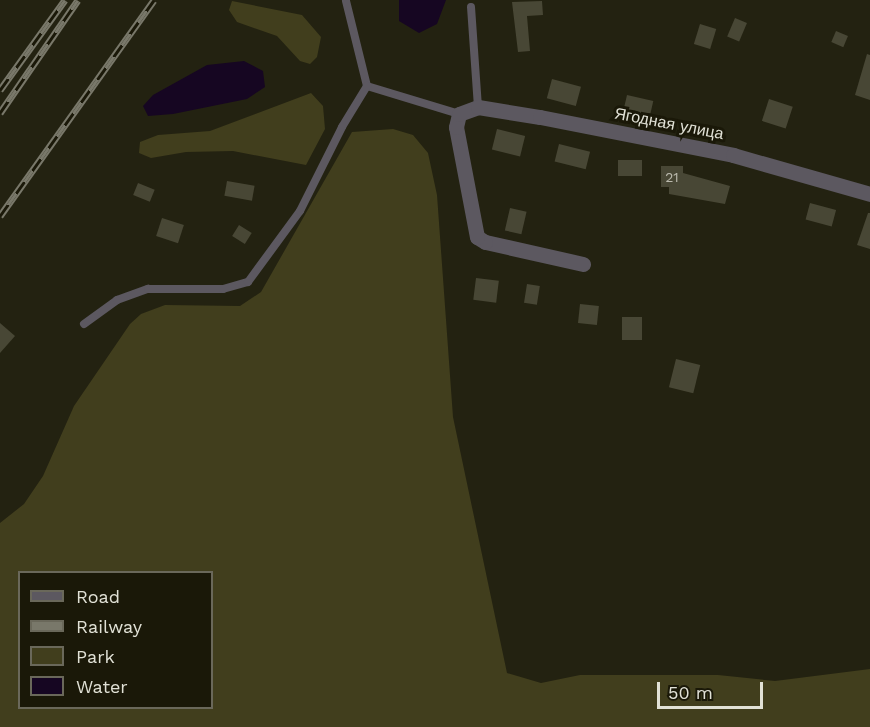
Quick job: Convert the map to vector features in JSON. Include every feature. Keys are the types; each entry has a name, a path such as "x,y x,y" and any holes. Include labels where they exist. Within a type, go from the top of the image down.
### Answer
{"street":[{"path":"478,107 459,114 456,127 477,237 485,242 584,264"},
{"name":"Ягодная улица","path":"478,107 733,155 870,194"}],"lane":[{"path":"84,324 117,300 148,289 223,289 248,282 300,211 367,86 346,2"},
{"path":"471,7 478,107"},
{"path":"367,86 459,114"}],"green space":[{"path":"232,1 302,15 321,37 317,57 310,64 300,61 277,36 237,22 229,10"},
{"path":"311,93 323,106 325,129 306,165 233,151 186,152 151,158 139,153 140,142 158,135 210,131"},
{"path":"393,129 413,135 428,153 437,195 453,417 507,673 541,683 580,675 718,675 775,681 870,669 870,727 0,727 0,523 24,504 43,476 74,406 130,324 141,314 165,305 240,306 261,292 352,132"}],"water":[{"path":"399,0 446,0 437,24 419,33 399,21"},
{"path":"244,61 263,71 265,87 247,99 173,114 148,116 143,106 153,95 207,65"}],"building":[{"path":"542,1 543,15 527,16 530,51 518,52 512,2"},
{"path":"735,18 747,23 739,41 727,36"},
{"path":"700,24 716,29 710,49 694,44"},
{"path":"836,31 848,36 843,47 831,42"},
{"path":"867,54 870,55 870,100 855,95"},
{"path":"552,79 581,87 576,106 547,98"},
{"path":"627,95 653,101 649,121 623,114"},
{"path":"769,99 793,107 786,129 762,121"},
{"path":"497,129 525,136 520,156 492,149"},
{"path":"559,144 590,152 586,169 555,161"},
{"path":"618,160 642,160 642,176 618,176"},
{"path":"661,166 683,166 683,173 730,186 725,204 669,194 669,187 661,187"},
{"path":"227,181 255,186 252,201 224,196"},
{"path":"138,183 155,190 150,202 133,195"},
{"path":"810,203 836,210 832,226 806,219"},
{"path":"510,208 527,212 521,234 505,230"},
{"path":"868,213 870,213 870,249 857,245"},
{"path":"162,218 184,225 178,243 156,236"},
{"path":"239,225 252,233 245,244 232,236"},
{"path":"476,278 499,281 496,303 473,300"},
{"path":"527,284 540,286 537,305 524,303"},
{"path":"580,304 599,306 597,325 578,323"},
{"path":"622,317 642,317 642,340 622,340"},
{"path":"0,323 15,336 0,353"},
{"path":"676,359 700,365 693,393 669,387"}],"railway":[{"path":"0,90 65,0"},
{"path":"0,113 78,0"},
{"path":"0,216 154,0"}]}
